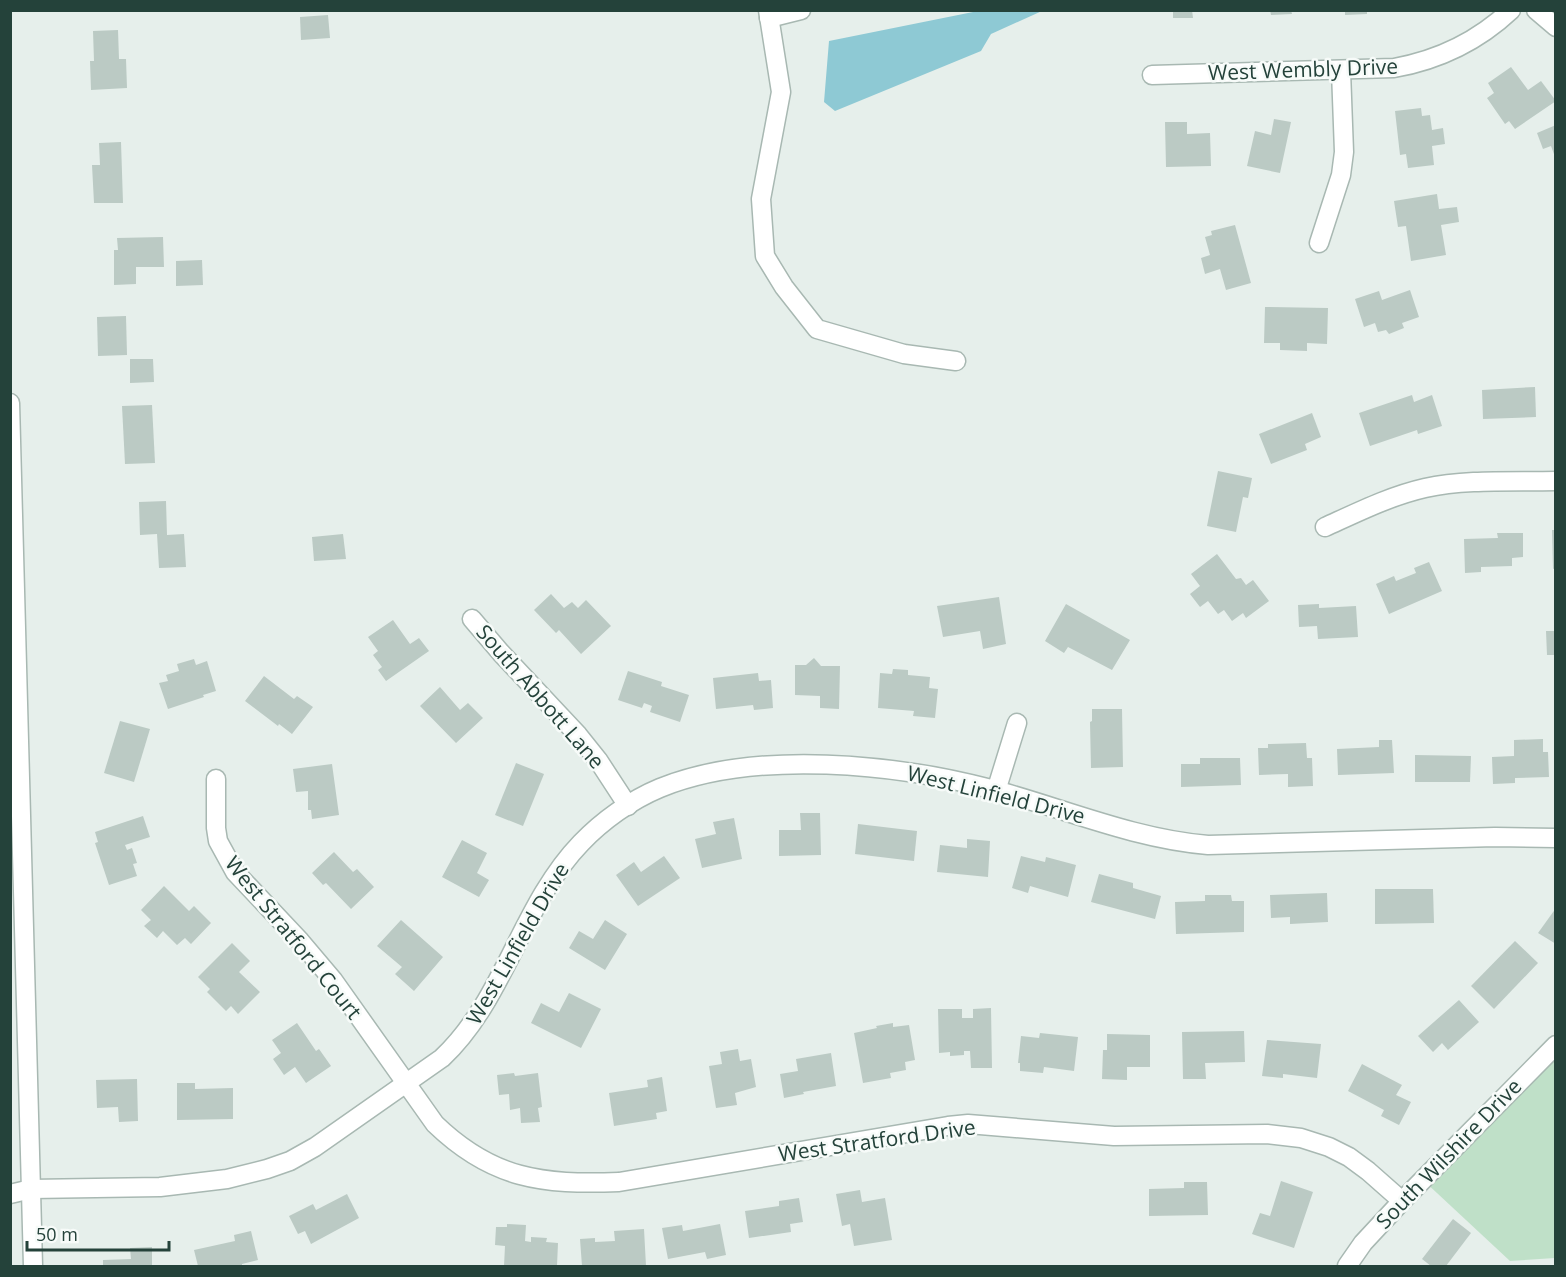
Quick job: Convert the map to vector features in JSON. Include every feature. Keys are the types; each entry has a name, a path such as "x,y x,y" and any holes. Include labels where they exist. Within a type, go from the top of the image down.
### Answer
{"street":[{"path":"801,10 769,14 781,92 761,200 765,256 783,287 817,329 904,354 956,361"},
{"name":"West Wembly Drive","path":"1152,75 1394,68 1420,63 1449,53 1496,25 1510,10"},
{"path":"1536,10 1556,27"},
{"path":"1319,243 1341,175 1344,152 1341,70"},
{"path":"10,403 33,1266"},
{"path":"1325,527 1379,502 1428,487 1556,481"},
{"name":"South Abbott Lane","path":"472,620 598,760 628,806"},
{"path":"996,791 1017,723"},
{"name":"West Linfield Drive","path":"10,1194 31,1189 160,1187 227,1179 290,1161 315,1147 405,1085 442,1058 458,1043 484,1003 548,885 587,837 628,806 658,788 688,778 745,768 797,765 857,766 895,770 957,781 1154,837 1191,844 1495,837 1556,838"},
{"name":"West Stratford Court","path":"216,779 216,828 224,855 235,872 333,980 405,1085"},
{"name":"South Wilshire Drive","path":"1347,1266 1363,1244 1402,1201 1556,1045"},
{"name":"West Stratford Drive","path":"405,1085 435,1124 453,1142 472,1156 516,1174 547,1181 573,1184 619,1182 968,1124 1114,1136 1267,1134 1301,1138 1329,1147 1348,1157 1402,1201"},
{"name":"West Linfield Drive","path":"10,1183 31,1189"}],"green space":[{"path":"1555,1045 1555,1258 1510,1261 1423,1180"}],"water":[{"path":"978,11 1042,11 991,34 981,51 835,111 824,102 829,41"}],"building":[{"path":"1173,10 1192,10 1193,18 1173,18"},
{"path":"1270,10 1291,10 1292,14 1271,15"},
{"path":"1345,10 1367,10 1367,14 1345,15"},
{"path":"328,15 330,38 301,40 300,17"},
{"path":"118,30 119,59 126,59 127,88 91,90 90,61 94,61 93,31"},
{"path":"1511,67 1528,90 1541,81 1556,101 1515,129 1509,121 1505,124 1487,98 1494,93 1488,83"},
{"path":"1421,108 1422,116 1430,115 1432,130 1443,128 1445,144 1432,146 1434,165 1408,168 1406,154 1400,155 1395,111"},
{"path":"1274,119 1291,122 1280,173 1247,166 1255,131 1271,135"},
{"path":"1165,122 1187,122 1187,134 1210,133 1211,166 1166,167"},
{"path":"1556,125 1555,157 1551,146 1543,149 1537,133"},
{"path":"121,142 123,203 94,203 92,165 100,165 99,143"},
{"path":"1437,194 1439,209 1457,207 1459,222 1441,225 1446,255 1411,261 1406,226 1398,227 1394,201"},
{"path":"1235,225 1251,283 1226,290 1220,269 1205,274 1201,258 1210,255 1205,237 1212,235 1211,231"},
{"path":"163,237 164,267 136,267 136,284 114,285 114,250 118,250 117,238"},
{"path":"202,260 203,285 176,286 176,261"},
{"path":"1410,290 1419,317 1402,323 1404,328 1389,334 1386,330 1378,332 1375,323 1364,327 1355,299 1379,291 1382,300"},
{"path":"1265,307 1328,308 1327,344 1307,343 1307,351 1280,350 1280,343 1264,343"},
{"path":"126,316 127,355 98,356 97,317"},
{"path":"130,359 153,359 154,382 130,383"},
{"path":"1535,387 1536,417 1483,419 1482,390"},
{"path":"1412,395 1414,402 1432,395 1442,426 1418,434 1417,430 1370,446 1359,413"},
{"path":"152,405 155,463 125,464 122,406"},
{"path":"1312,413 1321,437 1305,444 1307,450 1271,464 1259,434"},
{"path":"1218,471 1252,478 1248,498 1243,497 1236,532 1207,526"},
{"path":"166,501 167,535 184,534 186,567 159,568 157,534 140,535 139,502"},
{"path":"1552,530 1556,530 1556,568 1553,569"},
{"path":"1497,533 1523,533 1523,557 1512,558 1512,566 1481,567 1481,572 1465,573 1464,539 1498,538"},
{"path":"343,534 346,559 314,561 312,537"},
{"path":"1217,554 1236,579 1241,578 1246,585 1253,580 1269,601 1246,618 1243,613 1232,621 1224,610 1218,614 1208,601 1200,607 1190,594 1200,586 1191,574"},
{"path":"1429,562 1442,591 1389,614 1376,584 1394,576 1396,581 1416,573 1414,568"},
{"path":"551,594 564,608 572,602 578,608 586,600 611,626 581,654 559,630 556,633 534,610"},
{"path":"999,597 1006,644 983,649 980,631 943,637 937,606"},
{"path":"1066,604 1130,640 1112,670 1068,647 1064,653 1045,641"},
{"path":"1319,604 1319,608 1356,606 1358,637 1318,639 1317,626 1299,627 1298,605"},
{"path":"393,620 410,644 419,638 429,651 386,681 378,670 382,667 373,655 378,651 368,637"},
{"path":"1546,631 1556,631 1556,655 1547,655"},
{"path":"814,658 821,666 840,666 839,709 820,708 820,696 795,695 795,665 806,665"},
{"path":"194,659 196,665 207,661 216,691 168,709 159,683 168,681 166,675 179,671 177,664"},
{"path":"893,669 908,670 908,675 930,677 929,688 938,689 935,718 913,716 914,711 878,708 880,673 892,674"},
{"path":"628,671 662,682 661,686 689,695 680,722 650,712 652,706 644,703 642,708 618,700"},
{"path":"758,673 759,681 771,680 773,708 754,710 753,705 716,709 713,678"},
{"path":"264,676 294,699 297,696 313,707 292,734 245,701"},
{"path":"440,687 460,710 468,703 483,718 456,743 420,706"},
{"path":"1092,709 1122,709 1123,767 1091,768"},
{"path":"120,721 150,729 134,782 104,773"},
{"path":"1543,739 1543,752 1548,752 1549,777 1515,778 1515,783 1493,784 1492,757 1514,756 1514,740"},
{"path":"1379,740 1392,740 1394,773 1338,775 1337,749 1379,747"},
{"path":"1306,743 1307,758 1312,758 1313,786 1288,787 1288,774 1259,775 1258,748 1268,748 1268,744"},
{"path":"1415,755 1471,756 1470,782 1415,782"},
{"path":"1200,758 1240,758 1241,785 1181,787 1181,764 1200,764"},
{"path":"516,763 544,774 523,826 495,815"},
{"path":"332,764 339,815 312,819 311,810 308,810 308,791 296,792 293,769"},
{"path":"800,813 820,813 821,855 779,856 779,830 801,830"},
{"path":"143,816 150,837 125,845 127,850 132,848 137,863 133,864 137,876 109,885 95,843 98,842 95,832"},
{"path":"734,818 742,859 702,868 695,839 716,834 713,822"},
{"path":"858,824 917,831 914,861 855,854"},
{"path":"967,839 990,841 988,877 937,872 940,845 967,848"},
{"path":"462,840 487,853 477,873 489,880 479,897 442,877"},
{"path":"334,852 353,872 357,869 374,887 351,909 326,883 323,885 312,873"},
{"path":"664,856 680,878 638,906 616,875 634,862 641,872"},
{"path":"1021,856 1045,862 1046,857 1076,865 1068,897 1030,886 1028,893 1012,888"},
{"path":"1099,874 1133,883 1133,888 1161,896 1155,919 1091,902"},
{"path":"164,886 189,911 194,906 211,923 191,944 185,938 177,945 163,931 157,938 144,926 151,920 141,910"},
{"path":"1375,889 1433,889 1434,923 1375,924"},
{"path":"1327,893 1328,922 1290,924 1290,917 1271,918 1270,895"},
{"path":"1205,895 1231,895 1232,901 1244,901 1244,932 1176,934 1175,902 1205,901"},
{"path":"1556,908 1556,944 1538,933"},
{"path":"401,920 443,957 414,991 395,974 402,967 377,946"},
{"path":"605,920 627,934 605,970 569,948 579,931 593,939"},
{"path":"1515,941 1538,963 1494,1009 1471,986"},
{"path":"232,943 250,961 239,972 260,992 238,1014 231,1006 226,1011 207,992 210,989 198,977"},
{"path":"569,993 601,1009 581,1048 531,1023 541,1003 559,1012"},
{"path":"1459,1000 1479,1022 1448,1050 1442,1043 1433,1052 1418,1036"},
{"path":"991,1008 992,1068 971,1068 970,1051 964,1051 964,1055 950,1056 950,1052 939,1053 938,1009 962,1009 962,1018 973,1018 973,1009"},
{"path":"297,1023 316,1051 319,1049 331,1066 306,1083 295,1067 284,1075 273,1059 281,1053 272,1040"},
{"path":"893,1023 893,1027 909,1025 915,1060 905,1062 906,1070 890,1073 891,1078 863,1083 854,1033"},
{"path":"1244,1031 1245,1062 1205,1063 1206,1079 1183,1079 1182,1032"},
{"path":"1040,1033 1078,1037 1074,1071 1044,1067 1043,1073 1020,1071 1020,1063 1018,1063 1021,1036 1039,1038"},
{"path":"1107,1034 1150,1035 1150,1067 1127,1067 1127,1080 1102,1079 1103,1050 1107,1050"},
{"path":"1267,1040 1321,1044 1317,1078 1283,1074 1283,1078 1262,1076"},
{"path":"738,1049 740,1061 751,1059 756,1087 735,1093 737,1105 716,1108 709,1066 722,1064 720,1052"},
{"path":"831,1053 836,1086 784,1098 780,1074 798,1071 796,1059"},
{"path":"1362,1064 1402,1085 1396,1095 1411,1102 1399,1125 1381,1116 1384,1110 1348,1091"},
{"path":"514,1073 515,1076 538,1073 542,1107 538,1108 540,1122 521,1123 520,1108 510,1110 509,1094 499,1095 497,1075"},
{"path":"662,1077 667,1111 656,1113 657,1119 614,1126 609,1093 648,1087 647,1080"},
{"path":"137,1079 138,1121 119,1122 118,1107 97,1108 96,1080"},
{"path":"177,1083 195,1083 195,1089 233,1088 233,1119 177,1120"},
{"path":"1281,1181 1313,1192 1294,1248 1252,1234 1260,1213 1270,1216"},
{"path":"1184,1182 1207,1182 1208,1215 1149,1216 1149,1189 1184,1188"},
{"path":"860,1190 862,1202 885,1198 892,1240 854,1246 850,1224 842,1226 836,1194"},
{"path":"347,1194 359,1218 311,1244 305,1231 298,1234 289,1216 313,1204 316,1210"},
{"path":"799,1198 803,1222 790,1224 791,1232 749,1238 745,1211 779,1206 779,1201"},
{"path":"1453,1219 1471,1233 1446,1266 1431,1266 1422,1259"},
{"path":"507,1224 526,1225 525,1241 531,1242 531,1237 547,1238 546,1242 558,1243 557,1266 504,1266 505,1246 495,1245 496,1227 507,1227"},
{"path":"720,1224 726,1255 707,1259 705,1252 668,1259 662,1228 682,1225 683,1231"},
{"path":"644,1229 646,1266 582,1266 580,1239 595,1238 595,1242 615,1241 614,1231"},
{"path":"251,1231 258,1260 242,1264 242,1266 198,1266 194,1250 235,1241 234,1235"},
{"path":"152,1247 152,1266 103,1266 103,1260 131,1259 130,1248"}]}
